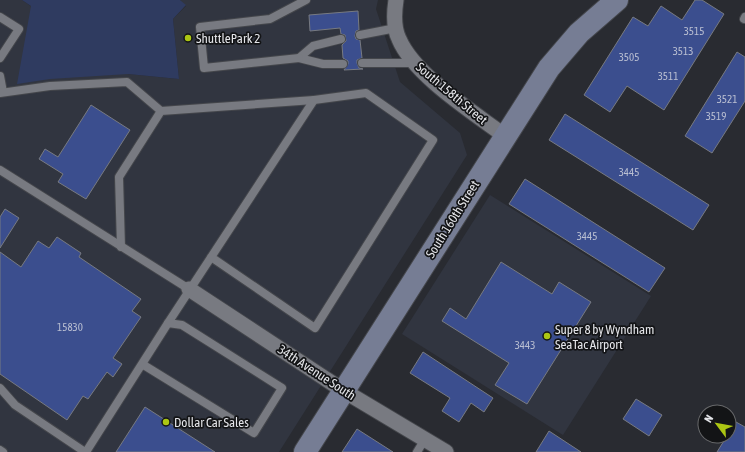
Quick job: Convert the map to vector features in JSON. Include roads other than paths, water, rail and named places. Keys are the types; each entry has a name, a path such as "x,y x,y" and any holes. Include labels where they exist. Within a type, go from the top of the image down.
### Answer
{"main road":[{"name":"South 160th Street","path":"305,452 549,68 579,33 617,0"}],"street":[{"name":"South 158th Street","path":"396,0 394,12 396,28 399,39 408,56 430,78 505,136"},
{"name":"34th Avenue South","path":"189,289 344,391 446,452"}],"lane":[{"path":"306,0 270,20 200,27 204,68 299,58 323,64 343,64"},
{"path":"0,17 19,30 0,58"},
{"path":"360,35 396,28"},
{"path":"299,58 314,46 341,39"},
{"path":"362,63 415,63"},
{"path":"0,76 1,93 50,86 127,82 162,111 314,100 366,93 433,140 315,328 211,256"},
{"path":"0,388 15,405 86,452 189,289 314,100"},
{"path":"121,246 119,177 162,111"},
{"path":"0,170 189,289"},
{"path":"142,364 254,433 282,388 182,324 168,323"},
{"path":"417,452 425,439"}],"place":[{"name":"ShuttlePark 2","path":"188,38"},
{"name":"Super 8 by Wyndham SeaTac Airport","path":"547,336"},
{"name":"Dollar Car Sales","path":"166,422"}]}
